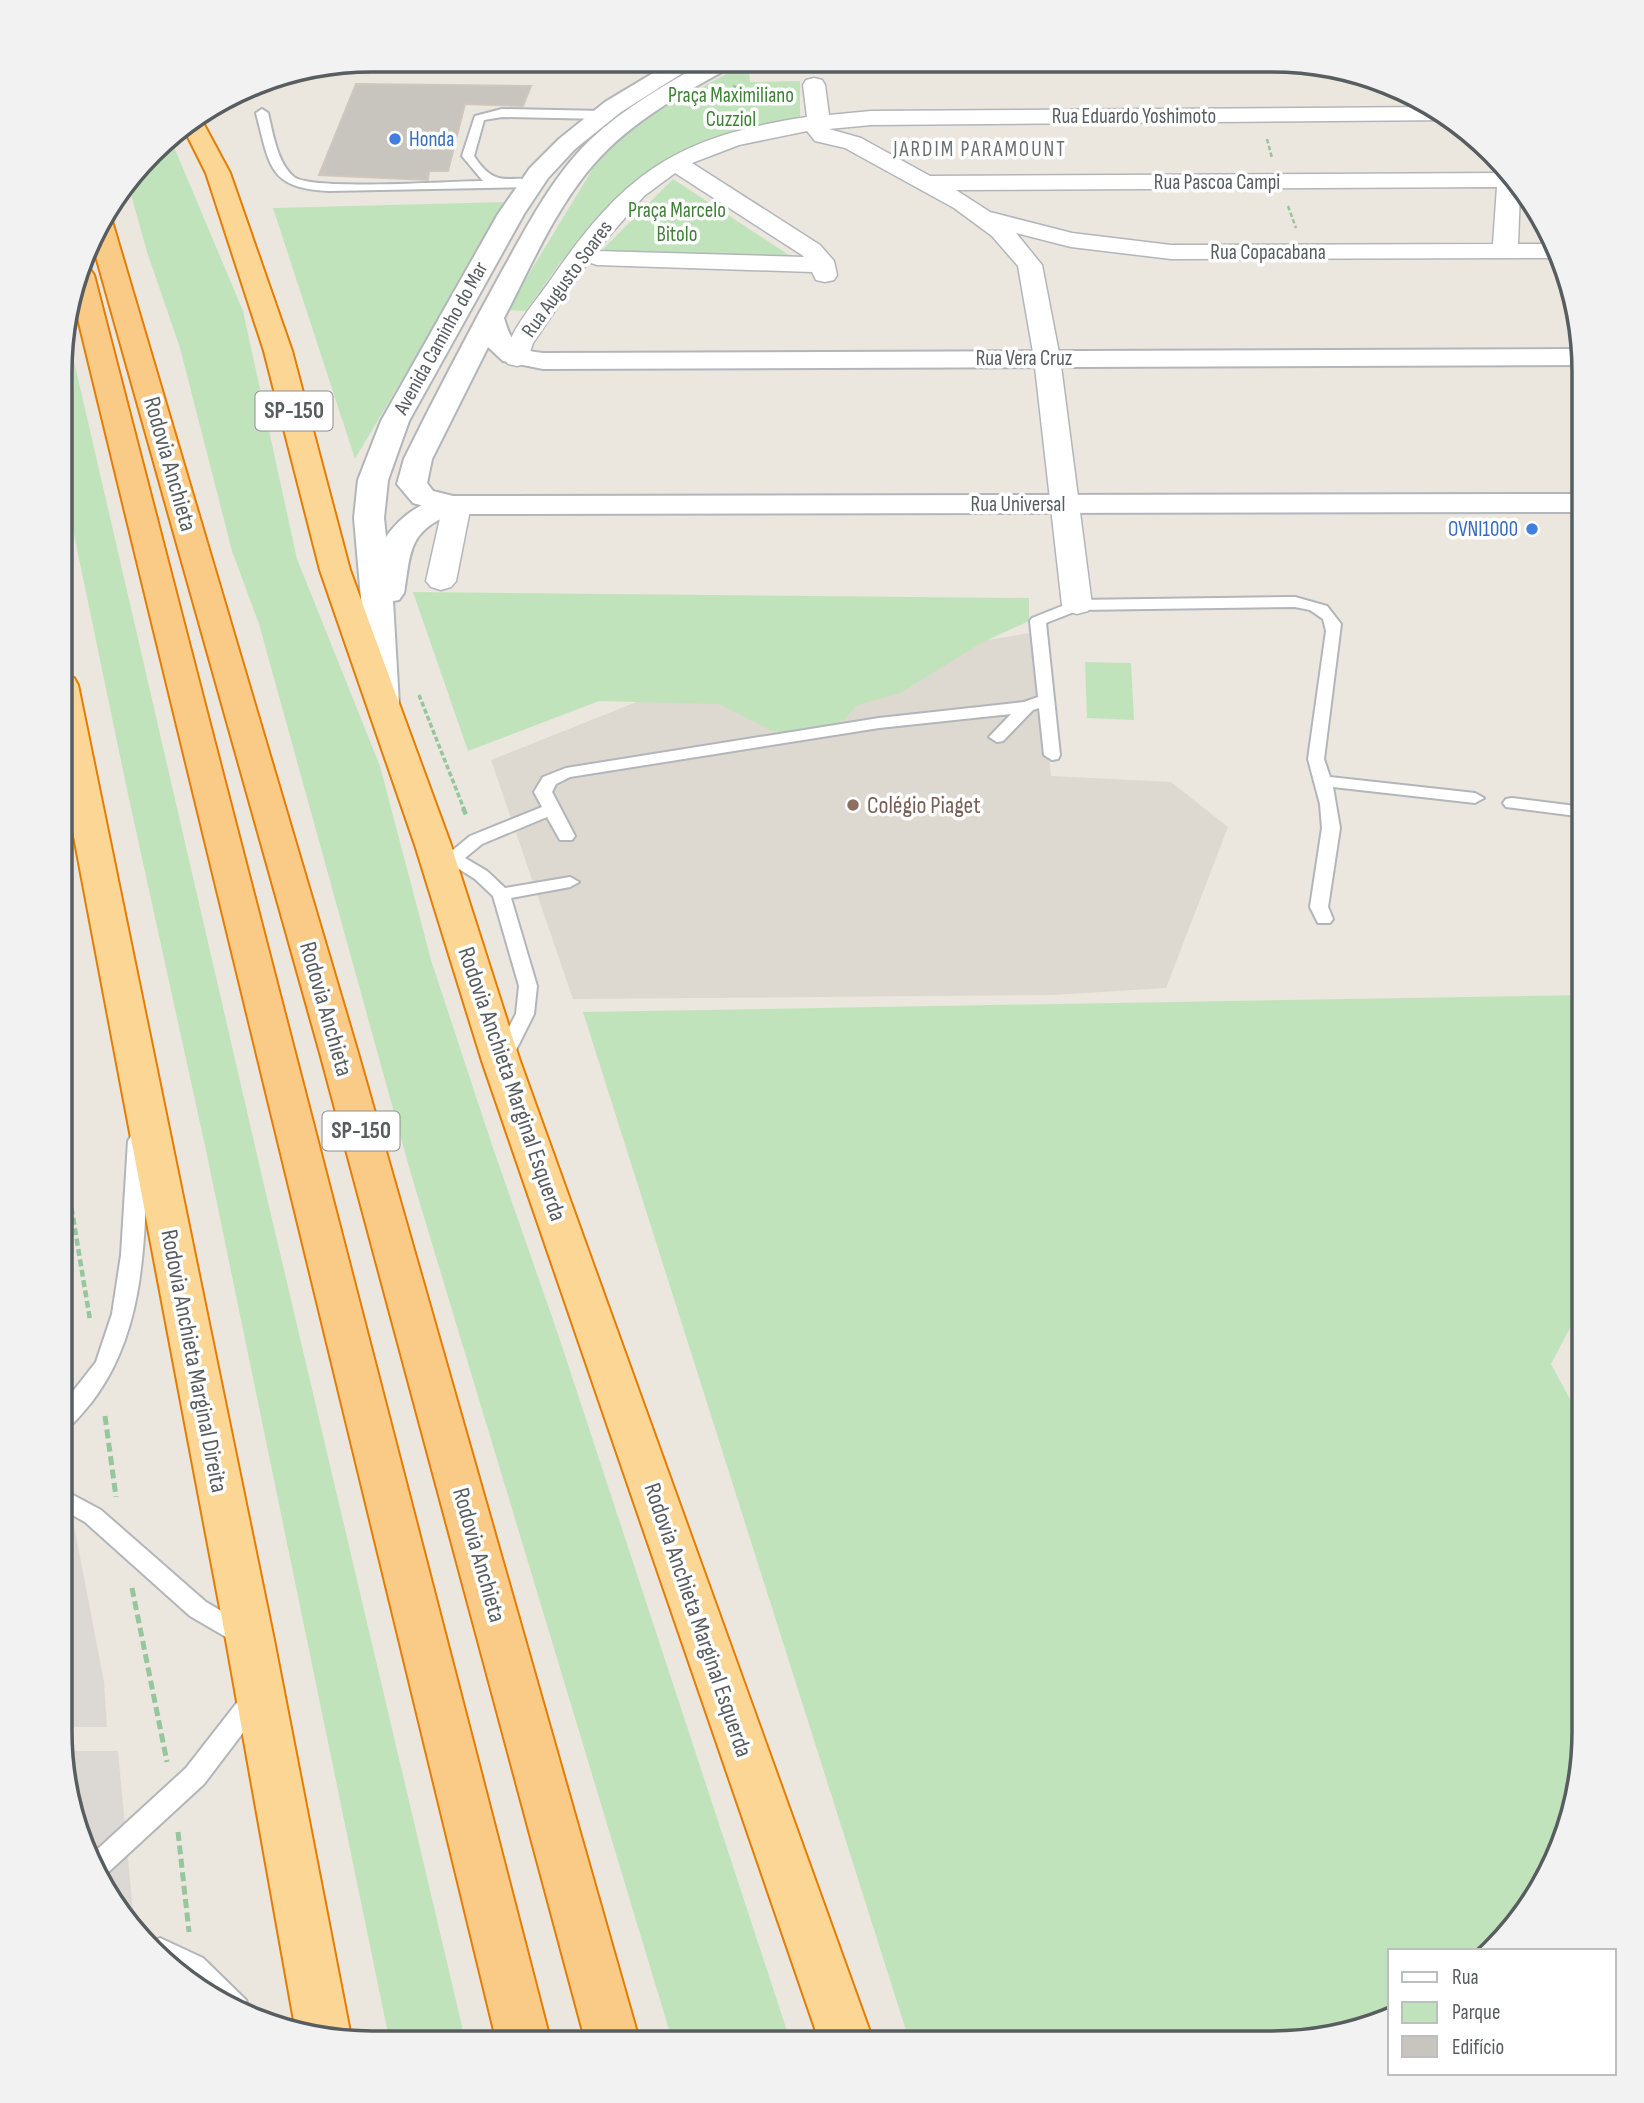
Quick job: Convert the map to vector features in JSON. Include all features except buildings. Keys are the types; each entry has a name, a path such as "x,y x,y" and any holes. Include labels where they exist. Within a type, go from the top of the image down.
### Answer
{"highway":[{"name":"Rodovia Anchieta Marginal Esquerda","path":"196,129 218,173 278,351 335,570 400,698 501,1061 843,2031"},
{"name":"Rodovia Anchieta","path":"104,238 339,1053 610,2031"},
{"name":"Rodovia Anchieta","path":"84,287 521,2031"},
{"name":"Rodovia Anchieta Marginal Direita","path":"72,737 250,1640 322,2027"}],"street":[{"name":"Avenida Caminho do Mar","path":"400,698 380,632 369,517 372,488 382,453 411,388 530,184 552,158 603,115 673,72"},
{"name":"Avenida Caminho do Mar","path":"454,505 423,497 413,488 412,477 418,459 454,387 546,214 584,160 610,135 641,111 707,72"},
{"path":"814,85 818,130 823,136 853,143 983,216 1026,258 1032,271 1047,358 1077,605"},
{"name":"Rua Eduardo Yoshimoto","path":"819,120 1426,114"},
{"name":"Rua Augusto Soares","path":"517,358 520,343 593,238 634,194 675,163 716,146 819,120"},
{"path":"597,258 825,273 801,243 675,163"},
{"name":"Rua Pascoa Campi","path":"925,183 1503,180"},
{"path":"1505,252 1509,187"},
{"name":"Rua Copacabana","path":"983,216 1037,233 1084,243 1171,252 1546,251"},
{"path":"1026,258 1028,245 1037,233"},
{"path":"490,317 499,345 517,358"},
{"name":"Rua Vera Cruz","path":"517,358 556,361 1572,357"},
{"path":"454,387 484,369 517,358"},
{"name":"Rua Universal","path":"454,505 1572,503"},
{"path":"380,632 398,542 414,520 454,505"},
{"path":"441,581 454,505"}],"lane":[{"path":"262,113 279,165 292,182 306,186 530,184"},
{"path":"495,184 475,167 468,156 480,118 488,114 502,113 603,115"},
{"path":"1052,755 1038,621 1077,605 1295,602 1319,607 1334,621 1316,759 1324,781 1331,828 1319,907 1324,919"},
{"path":"566,836 543,792 550,781 566,773 880,723 1027,707 1046,699"},
{"path":"997,737 1027,707"},
{"path":"1324,781 1475,798"},
{"path":"1512,803 1572,810"},
{"path":"444,852 552,809"},
{"path":"444,852 481,875 502,894 528,986 525,1014 501,1061"},
{"path":"502,894 570,882"},
{"path":"72,1410 83,1399 107,1361 123,1314 141,1094"},
{"path":"72,1504 93,1516 198,1609 250,1640"},
{"path":"102,1862 195,1776 258,1694"},
{"path":"174,1957 194,1967 212,1985"}],"path":[{"path":"400,698 476,840"}],"shaded area":[{"name":"Colégio Piaget","path":"1036,632 1051,776 1171,782 1228,827 1166,988 1053,995 573,999 491,760 654,695"},
{"path":"72,1515 104,1682 107,1727 72,1727"},
{"path":"72,1751 118,1751 133,1913 112,1881 88,1828"}],"green space":[{"name":"Praça Maximiliano Cuzziol","path":"730,72 749,72 750,82 800,81 800,118 671,158 638,182 595,224 559,264 526,311 507,310 598,160 640,121"},
{"path":"174,146 243,311 297,559 380,766 431,960 559,1337 787,2031 669,2031 411,1174 259,624 232,551 180,348 147,252 131,193"},
{"name":"Praça Marcelo Bitolo","path":"673,179 795,259 600,252"},
{"path":"507,202 355,459 273,208"},
{"path":"72,352 463,2031 388,2031 207,1155 72,525"},
{"path":"413,592 1029,598 1029,621 981,643 900,693 857,705 845,719 807,739 771,730 719,704 599,701 468,751"},
{"path":"1085,662 1131,663 1134,720 1087,718"},
{"path":"1572,995 1572,1324 1551,1364 1572,1403 1572,1751 1562,1809 1541,1864 1522,1898 1478,1949 1388,1949 1388,2008 1350,2021 1311,2029 906,2031 583,1012"}],"place":[{"name":"Honda","path":"395,139"},
{"name":"OVNI1000","path":"1532,529"},
{"name":"Colégio Piaget","path":"853,805"}],"district":[{"name":"JARDIM PARAMOUNT","path":"980,149"}]}
